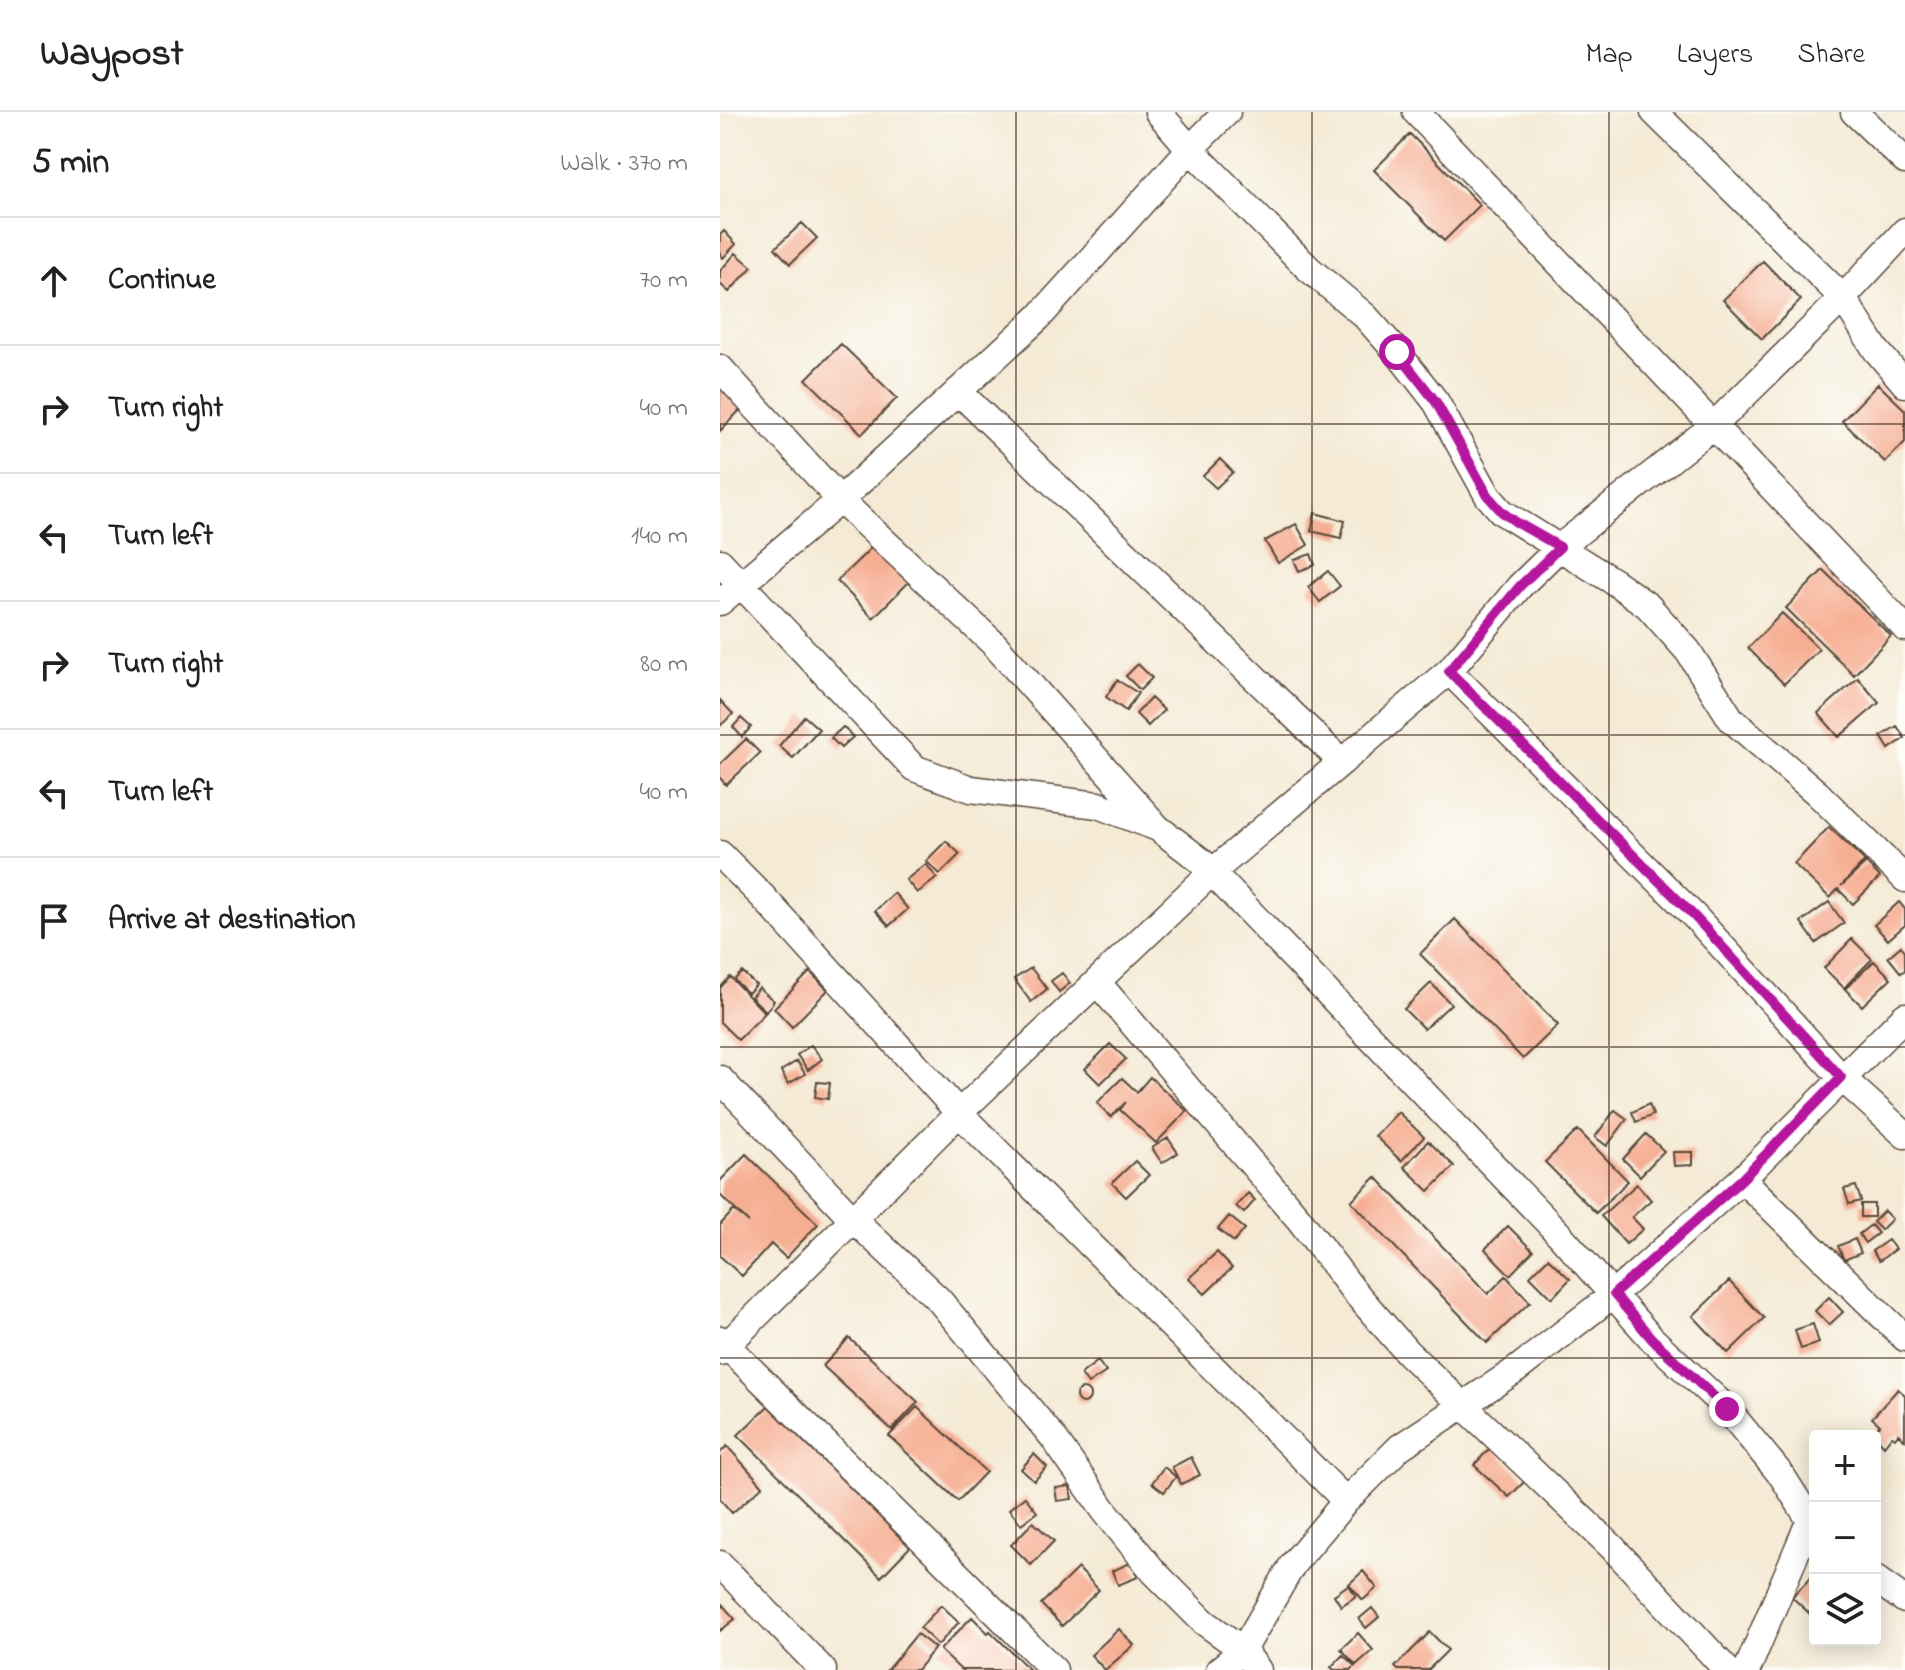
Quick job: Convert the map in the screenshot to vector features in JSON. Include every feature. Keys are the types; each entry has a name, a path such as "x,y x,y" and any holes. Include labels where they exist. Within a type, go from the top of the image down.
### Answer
{"street":[{"path":"1158,112 1190,149 1309,269 1365,316 1397,352 1436,402 1488,496 1502,512 1648,606 1688,651 1731,719 1817,793 1905,879"},
{"path":"720,602 840,500 1039,317 1227,112"},
{"path":"1416,112 1905,628"},
{"path":"1654,112 1843,298 1876,350 1905,384"},
{"path":"1854,112 1905,161"},
{"path":"1054,1670 722,1346 959,1113 1211,873 1449,671 1520,586 1560,547 1713,426 1843,298 1905,231"},
{"path":"720,368 840,500 994,644 1158,828 1200,860 1352,1016 1614,1294 1652,1339 1727,1409 1782,1476 1809,1520"},
{"path":"958,391 1342,762"},
{"path":"720,562 914,768 971,789 1098,805 1158,828"},
{"path":"1449,671 1696,918 1841,1077 1905,1135"},
{"path":"720,854 763,897 959,1113 1346,1501"},
{"path":"1097,982 1299,1219 1353,1290 1408,1353 1612,1547 1727,1670"},
{"path":"1219,1670 1250,1660 1293,1564 1346,1501 1400,1447 1516,1370 1614,1294 1742,1179 1905,1016"},
{"path":"720,1079 853,1219 939,1300 1052,1436 1104,1510 1154,1572 1204,1622 1250,1660"},
{"path":"1742,1179 1905,1338"},
{"path":"1747,1670 1809,1532"},
{"path":"720,1564 823,1670"},
{"path":"1881,1583 1905,1600"}],"building":[{"path":"1410,134 1480,205 1444,241 1374,170"},
{"path":"802,223 817,238 790,264 775,248"},
{"path":"724,231 736,244 723,258 720,255 720,235"},
{"path":"736,253 752,267 729,292 720,284 720,271"},
{"path":"1763,261 1801,300 1762,339 1723,300"},
{"path":"841,344 897,398 862,434 806,379"},
{"path":"1878,384 1905,410 1905,442 1885,462 1842,421"},
{"path":"720,385 743,407 720,431"},
{"path":"1220,459 1233,472 1216,488 1203,476"},
{"path":"1315,513 1345,521 1341,538 1311,531"},
{"path":"1296,524 1308,545 1278,563 1265,541"},
{"path":"877,542 912,579 873,618 837,581"},
{"path":"1311,554 1315,565 1299,571 1294,560"},
{"path":"1823,570 1891,636 1854,675 1786,608"},
{"path":"1328,571 1340,586 1320,602 1308,587"},
{"path":"1782,613 1819,649 1784,684 1748,648"},
{"path":"1138,664 1152,678 1140,690 1126,676"},
{"path":"1858,678 1879,703 1839,737 1818,713"},
{"path":"1117,680 1138,693 1126,711 1106,697"},
{"path":"1151,698 1164,710 1148,726 1136,714"},
{"path":"720,700 733,714 720,726"},
{"path":"804,716 819,729 793,758 779,746"},
{"path":"741,718 751,727 742,737 733,727"},
{"path":"1897,726 1905,738 1889,749 1881,736"},
{"path":"843,727 853,737 841,748 831,738"},
{"path":"746,739 760,753 726,785 720,778 720,764"},
{"path":"1829,827 1865,861 1841,886 1866,863 1880,877 1853,904 1838,889 1830,898 1794,864"},
{"path":"946,841 960,854 940,874 926,861"},
{"path":"926,864 937,878 917,893 906,880"},
{"path":"894,893 908,909 889,926 875,911"},
{"path":"1829,902 1844,923 1816,943 1801,922"},
{"path":"1899,902 1905,909 1905,925 1888,940 1874,925"},
{"path":"1455,919 1558,1025 1523,1059 1420,954"},
{"path":"1852,939 1872,959 1844,988 1824,968"},
{"path":"1901,946 1905,951 1905,970 1901,973 1888,957"},
{"path":"1874,961 1891,978 1862,1006 1845,989"},
{"path":"1031,968 1047,989 1031,1002 1014,979"},
{"path":"742,972 756,985 748,993 734,980"},
{"path":"810,972 828,990 792,1027 774,1008"},
{"path":"1062,973 1070,983 1059,992 1051,981"},
{"path":"730,977 765,1013 738,1040 720,1022 720,988"},
{"path":"1431,983 1451,1004 1424,1029 1404,1009"},
{"path":"759,988 774,1001 766,1011 751,997"},
{"path":"1110,1044 1126,1059 1100,1084 1085,1069"},
{"path":"811,1045 822,1059 808,1070 797,1055"},
{"path":"797,1061 805,1074 788,1084 781,1071"},
{"path":"1150,1077 1187,1111 1156,1143 1120,1110 1126,1102 1111,1117 1097,1103 1122,1078 1137,1092"},
{"path":"817,1082 830,1083 828,1099 815,1097"},
{"path":"1649,1104 1653,1115 1636,1122 1632,1112"},
{"path":"1615,1110 1627,1119 1607,1146 1595,1137"},
{"path":"1398,1112 1424,1137 1401,1161 1375,1136"},
{"path":"1578,1130 1628,1181 1596,1213 1545,1162"},
{"path":"1646,1134 1664,1151 1640,1176 1623,1159"},
{"path":"1168,1138 1178,1153 1162,1163 1152,1148"},
{"path":"1428,1141 1454,1166 1429,1191 1404,1167"},
{"path":"1673,1152 1693,1152 1693,1165 1674,1166"},
{"path":"746,1154 818,1224 786,1258 771,1244 742,1276 720,1256 720,1225 734,1210 749,1223 720,1195 720,1181"},
{"path":"1135,1161 1149,1175 1126,1197 1112,1183"},
{"path":"1376,1177 1488,1294 1506,1276 1530,1302 1487,1343 1351,1201"},
{"path":"1637,1184 1651,1200 1632,1217 1643,1229 1626,1244 1601,1216"},
{"path":"1856,1186 1861,1201 1849,1204 1844,1189"},
{"path":"1248,1193 1255,1200 1244,1213 1236,1206"},
{"path":"1861,1204 1874,1204 1874,1217 1861,1217"},
{"path":"1884,1211 1892,1219 1881,1230 1873,1222"},
{"path":"1229,1216 1245,1229 1234,1242 1218,1229"},
{"path":"1871,1225 1878,1233 1865,1243 1859,1234"},
{"path":"1508,1226 1533,1251 1510,1275 1485,1249"},
{"path":"1855,1239 1861,1253 1844,1260 1838,1246"},
{"path":"1888,1240 1895,1249 1879,1261 1872,1251"},
{"path":"1217,1252 1232,1268 1205,1294 1189,1278"},
{"path":"1548,1258 1570,1279 1552,1298 1530,1276"},
{"path":"1729,1281 1764,1318 1728,1353 1693,1316"},
{"path":"1829,1297 1843,1312 1829,1325 1815,1311"},
{"path":"1813,1324 1819,1343 1801,1349 1795,1330"},
{"path":"849,1338 918,1402 892,1430 823,1366"},
{"path":"1098,1361 1106,1372 1088,1384 1081,1374"},
{"path":"1083,1389 1090,1396 1083,1403 1076,1396"},
{"path":"1898,1389 1905,1395 1905,1440 1898,1434 1884,1446 1881,1430 1875,1430 1880,1425 1872,1418"},
{"path":"768,1406 910,1547 881,1577 738,1435"},
{"path":"917,1407 986,1472 958,1501 889,1436"},
{"path":"727,1446 763,1486 732,1513 720,1499 720,1453"},
{"path":"1491,1447 1526,1480 1509,1497 1474,1465"},
{"path":"1034,1454 1047,1467 1034,1481 1021,1469"},
{"path":"1191,1457 1200,1475 1181,1484 1172,1467"},
{"path":"1164,1467 1176,1477 1164,1492 1152,1483"},
{"path":"1070,1486 1072,1499 1057,1501 1055,1488"},
{"path":"1025,1497 1037,1512 1021,1524 1009,1509"},
{"path":"1033,1522 1054,1541 1031,1565 1011,1545"},
{"path":"1132,1562 1138,1577 1118,1585 1112,1571"},
{"path":"1078,1568 1099,1590 1062,1626 1041,1604"},
{"path":"1363,1571 1377,1588 1363,1600 1349,1584"},
{"path":"1809,1579 1809,1613 1792,1597"},
{"path":"1348,1585 1356,1596 1341,1606 1334,1595"},
{"path":"720,1602 735,1619 720,1631"},
{"path":"941,1605 959,1622 938,1645 920,1628"},
{"path":"1372,1608 1379,1617 1366,1628 1359,1619"},
{"path":"972,1617 1030,1670 961,1670 940,1650"},
{"path":"1119,1629 1134,1645 1105,1670 1091,1655"},
{"path":"1430,1632 1448,1650 1428,1670 1398,1670 1395,1667"},
{"path":"1358,1633 1373,1650 1356,1665 1341,1649"},
{"path":"917,1634 935,1648 917,1670 887,1670"},
{"path":"1343,1655 1355,1666 1351,1670 1334,1670 1331,1667"}],"route":[{"path":"1397,352 1436,402 1488,496 1516,522 1560,547 1520,586 1449,671 1696,918 1841,1077 1742,1179 1614,1294 1652,1339 1727,1409"}]}
